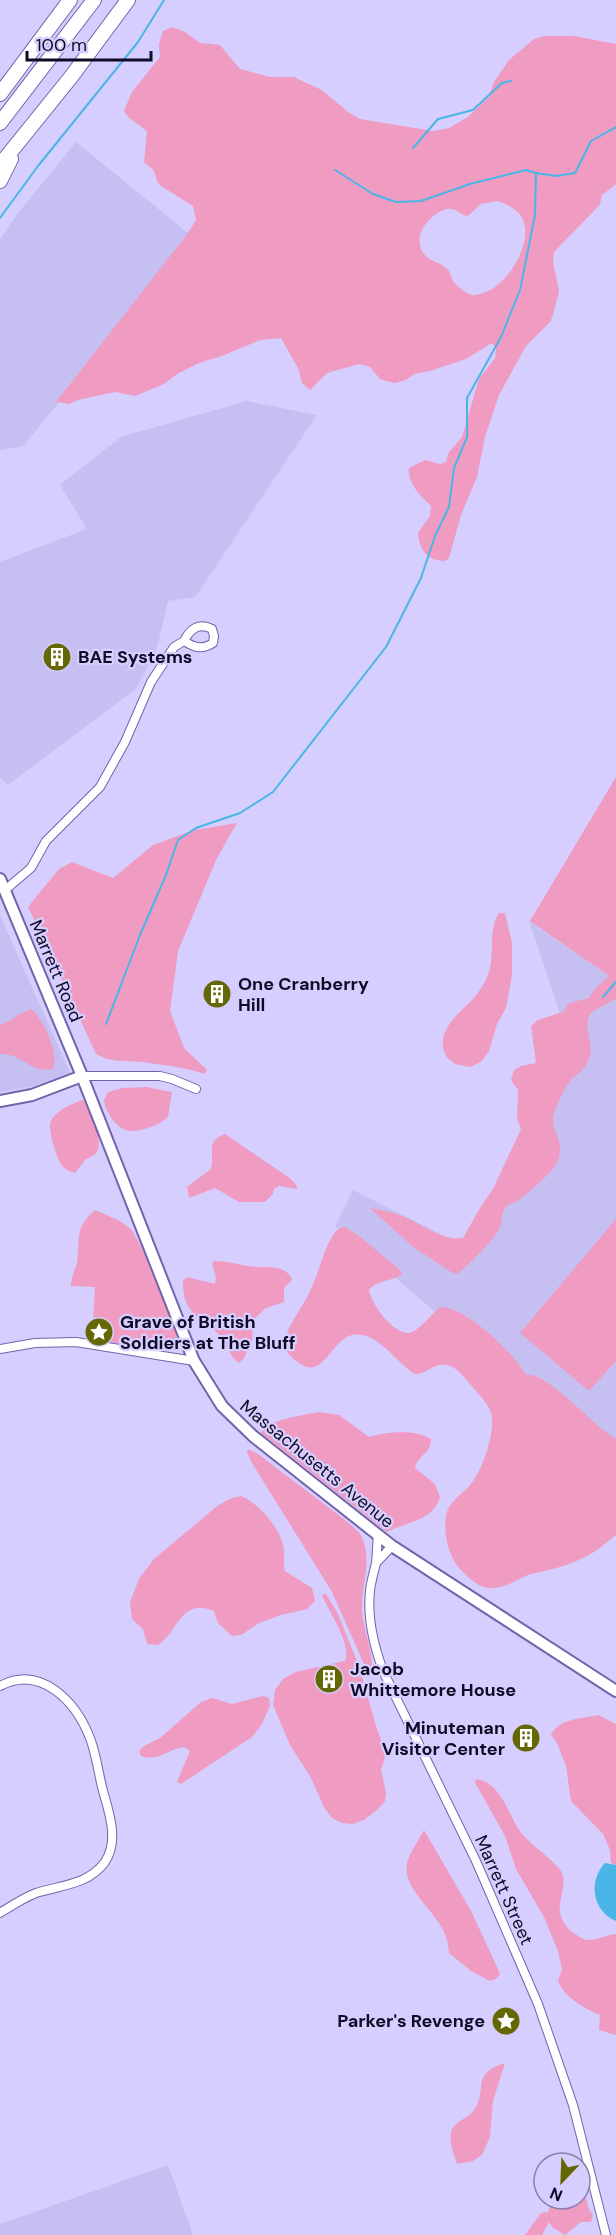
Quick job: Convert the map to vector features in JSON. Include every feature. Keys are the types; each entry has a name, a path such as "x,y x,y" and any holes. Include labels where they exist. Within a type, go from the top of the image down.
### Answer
{"highway":[{"path":"0,94 70,0"},
{"path":"0,123 94,0"},
{"path":"0,165 128,0"},
{"path":"0,181 18,143"}],"main road":[{"name":"Marrett Road","path":"0,879 82,1076"},
{"path":"0,1101 32,1095 82,1076"},
{"name":"Massachusetts Avenue","path":"82,1076 194,1361 222,1406 244,1428 392,1546 616,1690"}],"street":[{"path":"5,890 31,868 46,841 100,786 124,742 151,682 174,647 184,641"},
{"path":"82,1076 160,1076 196,1089"},
{"path":"0,1349 35,1343 76,1342 194,1361"},
{"name":"Marrett Street","path":"378,1535 369,1605 374,1641 379,1657 395,1695 476,1861 538,2004 573,2105 606,2235"},
{"path":"376,1563 392,1546"},
{"path":"0,1686 24,1679 35,1680 60,1693 70,1704 90,1737 113,1831 106,1860 93,1875 35,1894 0,1913"}],"shaded area":[{"path":"172,27 185,32 200,43 220,45 240,69 270,77 294,77 322,90 360,119 433,131 449,128 468,117 488,98 494,82 509,60 534,39 544,36 574,36 616,44 616,184 602,195 600,204 554,252 553,262 559,291 553,315 550,322 526,346 499,395 485,437 477,477 461,515 449,558 445,561 429,557 420,545 418,533 430,516 431,506 412,484 409,468 425,460 440,464 446,462 449,452 462,437 479,379 495,358 496,349 493,344 466,359 414,374 406,380 395,383 380,379 370,367 359,364 327,373 310,390 302,383 299,370 281,338 260,340 199,363 177,374 164,384 135,396 115,392 69,404 56,402 196,220 193,206 161,186 154,171 144,162 147,131 128,117 124,111 132,92 160,57 159,44 163,31","holes":["498,201 516,210 521,216 525,229 525,240 516,262 502,281 486,292 470,294 455,284 446,268 422,252 420,244 422,229 433,217 447,209 468,216 481,204"]},
{"path":"76,142 194,238 23,446 0,450 0,239 18,213"},
{"path":"247,401 317,415 195,597 168,601 157,648 136,689 8,785 0,778 0,562 87,529 60,485 121,437"},
{"path":"616,777 616,999 589,1016 587,1027 590,1056 582,1071 567,1086 557,1104 553,1120 560,1153 556,1165 533,1189 506,1207 500,1227 493,1238 457,1274 412,1246 370,1208 402,1216 447,1237 463,1238 493,1189 521,1129 517,1119 518,1090 511,1080 514,1070 536,1063 531,1026 538,1020 563,1012 569,1003 589,998 609,976 530,921"},
{"path":"237,823 217,858 178,951 170,1011 184,1048 207,1070 204,1074 165,1065 101,1057 96,1054 28,907 59,869 72,862 113,878 153,845 194,830"},
{"path":"499,913 505,913 512,943 512,975 506,1008 497,1024 489,1051 481,1062 470,1067 455,1064 447,1058 443,1049 445,1033 454,1018 477,994 486,979 491,965 494,927"},
{"path":"0,915 70,1073 34,1086 0,1092"},
{"path":"529,921 616,981 616,1457 566,1424 335,1226 353,1190 474,1251 576,1061"},
{"path":"31,1009 36,1013 49,1037 55,1063 53,1069 38,1069 15,1057 0,1054 0,1025"},
{"path":"146,1087 172,1092 168,1117 156,1125 140,1130 131,1131 121,1128 107,1110 104,1100 108,1092 122,1088"},
{"path":"82,1100 87,1102 92,1114 99,1142 96,1154 85,1160 75,1173 62,1166 53,1144 50,1125 53,1117 60,1111"},
{"path":"225,1134 291,1179 297,1189 279,1186 265,1202 239,1202 215,1188 189,1198 187,1187 211,1169 213,1144"},
{"path":"95,1210 118,1220 131,1229 148,1258 177,1334 175,1343 171,1347 162,1350 88,1339 88,1322 93,1322 95,1287 71,1286 71,1283 77,1263 79,1235 83,1223"},
{"path":"616,1219 616,1361 589,1391 520,1333"},
{"path":"345,1227 359,1236 402,1274 377,1284 369,1290 379,1311 392,1325 406,1333 412,1332 440,1307 462,1314 501,1344 526,1375 535,1376 558,1390 616,1439 616,1535 597,1550 580,1559 529,1575 501,1587 480,1586 457,1566 448,1546 445,1531 446,1517 450,1505 475,1478 488,1446 492,1420 491,1413 482,1398 453,1367 440,1365 415,1374 369,1337 352,1335 345,1338 315,1367 307,1367 299,1363 284,1346 291,1325 307,1298 328,1244 339,1228"},
{"path":"214,1261 279,1268 289,1274 292,1280 284,1288 284,1302 266,1308 253,1320 252,1340 244,1358 239,1363 221,1337 190,1308 184,1293 183,1281 187,1277 215,1284 216,1278 212,1263"},
{"path":"319,1412 339,1415 369,1437 400,1432 431,1439 429,1448 418,1460 415,1468 435,1484 440,1497 431,1511 418,1520 387,1532 261,1433 271,1424 279,1421"},
{"path":"248,1449 258,1454 345,1520 362,1537 366,1548 366,1566 362,1610 372,1669 367,1671 332,1592 252,1463 247,1453"},
{"path":"241,1496 263,1512 275,1527 283,1544 285,1571 312,1588 315,1601 307,1609 281,1615 259,1623 241,1635 232,1636 218,1623 214,1611 203,1608 194,1609 181,1618 158,1645 147,1644 143,1629 132,1619 130,1602 139,1579 154,1559 216,1507 229,1499"},
{"path":"326,1594 337,1612 359,1666 386,1754 381,1770 386,1793 385,1801 364,1820 352,1824 342,1823 332,1818 325,1809 310,1776 290,1745 273,1705 275,1690 283,1679 296,1672 345,1661 343,1637 322,1595"},
{"path":"263,1696 269,1698 270,1706 262,1724 252,1737 181,1784 177,1782 190,1751 184,1747 158,1756 141,1756 139,1751 144,1746 160,1738 201,1702 212,1698 232,1704"},
{"path":"598,1715 616,1724 616,1865 611,1863 610,1850 603,1834 571,1801 566,1766 557,1743 551,1735 559,1725 565,1722"},
{"path":"476,1779 493,1787 523,1835 561,1871 563,1886 561,1915 564,1923 572,1932 589,1940 616,1934 616,2035 599,2030 600,2015 576,2002 561,1987 558,1981 562,1969 558,1951 544,1917 516,1869 505,1836 477,1786"},
{"path":"424,1830 471,1911 500,1974 496,1979 490,1981 471,1971 449,1953 442,1927 411,1885 407,1874 407,1863"},
{"path":"505,2063 493,2101 490,2137 482,2155 473,2161 457,2164 452,2148 451,2132 474,2110 480,2096 483,2077 494,2067"},
{"path":"168,2165 193,2235 0,2235 0,2224"},
{"path":"590,2211 593,2215 591,2222 581,2222 565,2235 553,2228 549,2222 542,2235 525,2235 541,2213"}],"water":[{"path":"605,1863 616,1865 616,1921 602,1910 595,1895 596,1878"}],"waterway":[{"path":"0,218 38,166 138,42 164,0"},
{"path":"413,148 438,119 473,110 502,83 511,81"},
{"path":"106,1024 178,840 196,828 240,813 273,792 386,647 421,578 435,536 449,507 454,468 467,437 467,398 501,337 520,290 535,215 536,173 556,176 575,173 591,141 616,127"},
{"path":"335,170 373,194 396,202 421,201 470,184 526,170 536,173"},
{"path":"603,997 616,982"}],"place":[{"name":"BAE Systems","path":"57,657"},
{"name":"One Cranberry Hill","path":"217,994"},
{"name":"Grave of British Soldiers at The Bluff","path":"99,1332"},
{"name":"Jacob Whittemore House","path":"329,1679"},
{"name":"Minuteman Visitor Center","path":"526,1738"},
{"name":"Parker's Revenge","path":"506,2021"}]}
